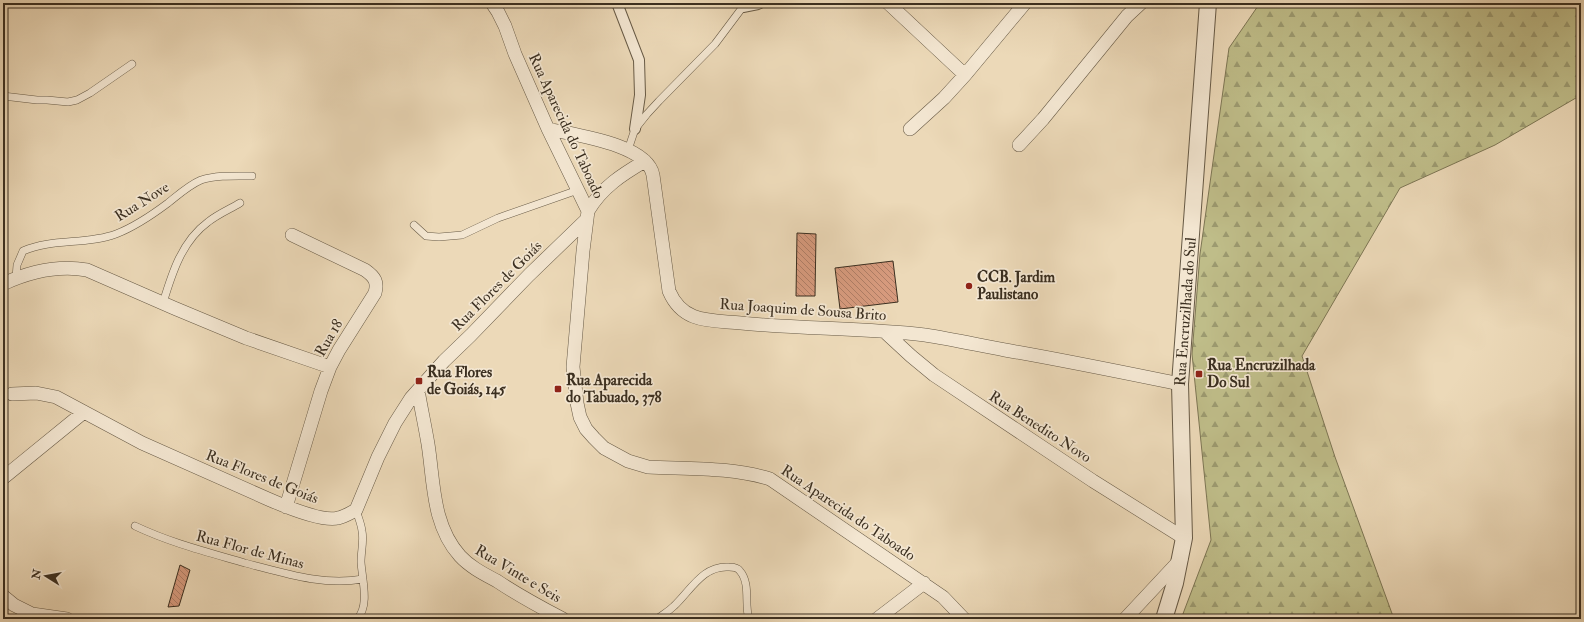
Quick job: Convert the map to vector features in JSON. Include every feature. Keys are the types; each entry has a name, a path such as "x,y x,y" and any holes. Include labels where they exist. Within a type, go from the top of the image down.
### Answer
{"street":[{"name":"Rua Aparecida do Taboado","path":"492,3 505,26 515,54 548,129 578,190 587,215 573,366 577,403 580,417 586,429 604,448 617,456 648,467 734,472 770,479 943,597 964,619"},
{"path":"617,3 639,60 640,95 636,130"},
{"path":"744,5 760,3"},
{"path":"888,3 965,75"},
{"path":"910,129 944,98 965,75 1025,3"},
{"path":"1019,145 1043,119 1127,16 1141,3"},
{"name":"Rua Encruzilhada do Sul","path":"1164,619 1181,559 1184,538 1180,384 1208,3"},
{"path":"548,129 588,138 628,150 645,161"},
{"name":"Rua Joaquim de Sousa Brito","path":"645,161 653,175 669,291 672,299 685,313 704,320 926,336 1038,355 1180,384"},
{"name":"Rua Flores de Goiás","path":"12,394 36,393 56,397 142,443 286,507 324,518 338,518 356,510 378,457 395,423 418,390 587,215 594,201 608,186 645,161"},
{"name":"Rua 18","path":"286,507 321,391 330,367 375,293 376,281 374,276 366,270 292,235"},
{"path":"7,282 46,270 72,268 87,270 163,304 246,338 330,367"},
{"name":"Rua Benedito Novo","path":"885,332 940,380 1087,477 1184,538"},
{"name":"Rua Vinte e Seis","path":"418,390 428,443 436,506 450,542 458,554 472,566 536,605 563,619"},
{"path":"3,478 84,412"},
{"path":"1125,619 1181,559"},
{"path":"877,619 924,584"},
{"path":"3,596 14,605 32,614 67,619"}],"lane":[{"path":"628,150 636,130 659,101 715,44 744,5"},
{"path":"3,96 68,102 78,100 94,91 132,64"},
{"name":"Rua Nove","path":"7,282 23,251 34,246 98,239 116,234 150,216 187,188 200,181 218,176 252,176"},
{"path":"414,225 426,236 439,237 462,235 498,218 578,190"},
{"path":"163,304 176,266 187,242 209,221 240,203"},
{"path":"356,510 363,532 364,541 361,561 364,591 362,614 357,619"},
{"name":"Rua Flor de Minas","path":"135,526 183,546 285,574 337,582 363,580"},
{"path":"657,619 674,607 695,583 708,572 721,566 732,567 740,571 746,587 749,619"}],"green space":[{"path":"1260,3 1581,3 1581,95 1495,145 1400,188 1302,356 1335,457 1394,619 1181,619 1211,540 1192,354 1200,254 1229,48"}],"building":[{"path":"797,233 816,234 815,296 796,296"},
{"path":"893,261 898,302 840,309 835,268"},
{"path":"180,565 190,570 179,606 168,607"}],"place":[{"name":"CCB. Jardim Paulistano","path":"969,286"},
{"name":"Rua Encruzilhada Do Sul","path":"1199,374"},
{"name":"Rua Flores de Goiás, 145","path":"419,381"},
{"name":"Rua Aparecida do Tabuado, 378","path":"558,389"}]}
